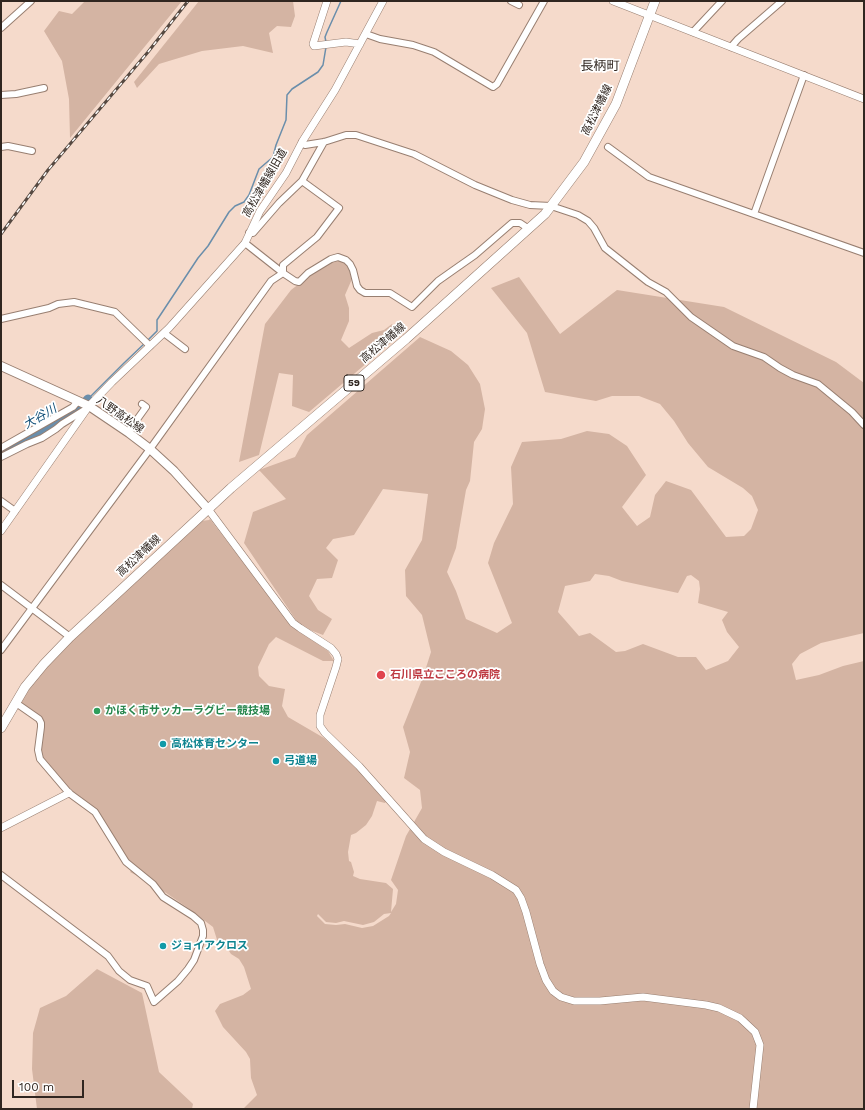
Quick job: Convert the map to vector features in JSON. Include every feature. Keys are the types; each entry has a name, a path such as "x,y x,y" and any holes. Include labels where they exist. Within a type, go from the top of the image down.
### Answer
{"main road":[{"name":"高松津幡線","path":"1,728 25,687 44,664 70,637 248,472 406,339 545,214 584,162 616,104 655,1"},
{"name":"八野高松線","path":"1,366 84,404 128,432 174,470 208,509"}],"street":[{"path":"20,1 25,6"},
{"path":"1,28 31,1"},
{"path":"327,1 313,44 314,46 346,42 360,44"},
{"name":"高松津幡線旧道","path":"1,531 16,511 84,404 112,382 148,343 164,333 245,243 260,210 286,173 302,142 335,90 383,1"},
{"path":"511,1 519,5"},
{"path":"366,34 380,39 413,45 434,52 492,87 497,84 544,1"},
{"path":"613,1 863,97"},
{"path":"693,32 722,1"},
{"path":"731,47 738,39 782,1"},
{"path":"754,214 804,75"},
{"path":"1,95 16,94 44,88"},
{"path":"302,142 305,145 324,142 346,135 356,135 414,154 475,185 512,200 530,204 551,206 578,215 588,221 594,228 605,248 648,282 666,292 691,317 707,329 733,346 764,357 793,375 818,384 852,412 864,425"},
{"path":"249,233 254,233 279,203 302,181 324,142"},
{"path":"1,147 8,146 32,151"},
{"path":"608,147 649,178 864,253"},
{"path":"283,273 283,265 318,238 339,208 302,181"},
{"path":"245,243 283,273 299,282 308,272 331,259 338,257 346,260 353,270 357,286 360,290 365,293 390,293 412,307 438,281 475,255 512,223 520,223 529,230"},
{"path":"1,650 272,281 283,273"},
{"path":"1,319 49,308 58,304 74,302 115,312 148,343"},
{"path":"164,333 185,349"},
{"path":"1,448 73,407 84,404"},
{"path":"1,457 42,438 84,404"},
{"path":"128,432 146,407 142,404"},
{"path":"1,501 16,511"},
{"path":"208,509 293,623 331,648 336,654 338,659 320,715 320,726 325,733 359,766 424,839 444,852 492,875 516,890 521,898 526,912 540,964 546,980 554,991 560,996 574,1001 643,997 706,1005 718,1008 740,1018 755,1032 760,1046 753,1109"},
{"path":"1,585 70,637"},
{"path":"1,876 108,956 119,971 130,980 147,986 154,1002 185,973 194,960 203,936 201,923 163,896 153,884 126,862 95,812 68,793 40,759 38,750 42,727 41,722 16,702"},
{"path":"1,828 68,793"}],"shaded area":[{"path":"85,1 182,1 70,138 69,99 62,61 44,31 59,11 72,14"},
{"path":"199,1 293,1 295,16 291,27 277,26 269,33 273,53 243,46 202,51 159,64 137,88 134,82"},
{"path":"338,259 346,262 350,269 352,279 345,295 349,308 349,321 341,340 349,348 372,333 384,330 392,324 396,331 394,340 309,412 292,406 293,375 279,373 259,455 239,462 265,324 291,290 329,261"},
{"path":"519,277 560,334 617,290 724,307 836,362 864,383 864,633 821,643 800,654 792,664 796,680 819,675 843,666 864,661 864,1109 243,1109 257,1095 251,1078 250,1059 246,1052 223,1027 215,1011 220,1004 243,995 251,989 244,967 239,959 231,954 227,948 219,946 213,927 153,884 130,872 135,866 126,859 96,811 73,795 39,755 43,725 19,703 35,681 83,630 201,521 210,519 282,613 305,635 328,651 334,661 323,661 276,637 269,644 258,667 259,676 269,686 285,689 282,706 288,717 324,738 364,775 387,800 385,803 377,801 372,816 366,825 351,835 348,852 349,861 351,862 354,872 353,876 360,879 386,883 393,889 391,912 396,904 398,890 391,880 406,836 422,808 420,790 404,778 410,752 403,727 423,677 431,652 422,615 406,596 405,570 422,540 428,494 383,489 354,535 333,539 326,548 338,560 332,578 317,579 309,596 318,610 332,619 323,635 298,623 244,543 253,512 286,499 259,470 295,457 307,435 420,337 451,351 468,365 480,384 485,409 482,429 474,442 470,481 466,490 456,548 447,572 456,591 466,619 497,633 512,623 488,563 494,543 513,504 511,467 522,442 561,439 587,431 609,434 627,446 646,475 622,507 637,526 650,517 655,495 666,481 691,490 726,537 744,536 751,529 758,510 752,496 743,488 708,467 688,443 674,421 660,404 639,396 612,396 596,401 545,392 527,333 491,288","holes":["595,574 678,593 687,576 691,575 699,581 700,589 698,603 728,612 722,620 727,632 739,647 728,661 706,670 696,657 678,657 643,644 625,651 616,652 590,633 579,636 558,612 565,586 590,581","391,913 389,916 373,926 362,928 345,924 325,924 317,916 318,914 326,922 336,923 344,921 363,925 374,922 384,914"]},
{"path":"97,969 142,993 159,1072 193,1104 192,1109 37,1109 32,1069 33,1033 40,1008 66,996"}],"waterway":[{"path":"326,42 325,37 341,1"},
{"path":"148,340 157,331 157,320 198,258 208,246 229,212 235,206 244,202 249,195 259,169 273,157 286,120 287,95 292,89 318,72 323,65 326,47"},
{"path":"88,399 145,343"},
{"name":"大谷川","path":"1,453 79,409 88,399"}],"railway":[{"path":"1,234 48,170 148,52 188,1"}],"place":[{"name":"石川県立こころの病院","path":"381,675"},
{"name":"かほく市サッカーラグビー競技場","path":"97,711"},
{"name":"高松体育センター","path":"163,744"},
{"name":"弓道場","path":"276,761"},
{"name":"ジョイアクロス","path":"163,946"}],"district":[{"name":"長柄町","path":"600,66"}]}
